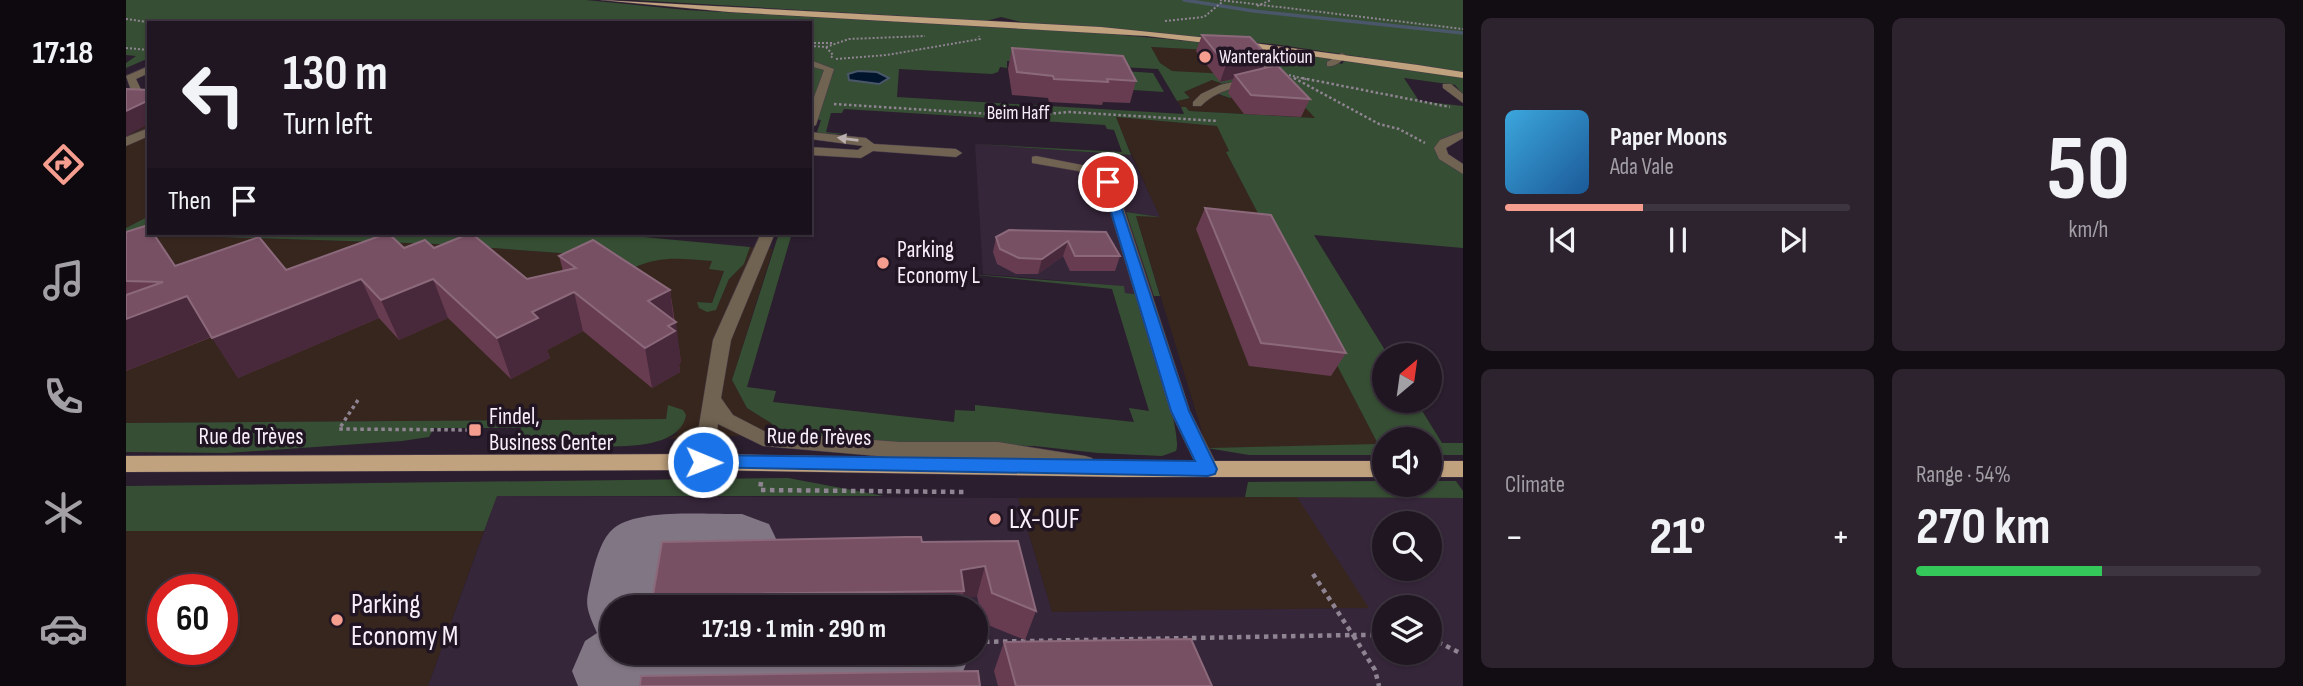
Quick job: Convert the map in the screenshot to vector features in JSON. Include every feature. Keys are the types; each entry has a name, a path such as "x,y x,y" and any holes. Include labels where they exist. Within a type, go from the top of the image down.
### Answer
{"main road":[{"path":"606,0 743,12 1102,30 1248,44 1463,75"},
{"name":"Rue de Trèves","path":"126,464 703,462 1120,469 1372,469"},
{"path":"1442,469 1463,469"}],"street":[{"path":"1197,104 1202,98 1226,86 1275,75 1248,44"},
{"path":"1330,64 1342,56"},
{"path":"812,65 829,69 812,120"},
{"path":"126,101 138,94 130,78 147,70"},
{"path":"1447,86 1463,100"},
{"path":"126,142 147,132"},
{"path":"1463,134 1444,142 1440,148 1443,156 1463,170"},
{"path":"812,135 858,140 866,142 870,147"},
{"path":"812,151 860,154 870,147 956,153"},
{"path":"1036,160 1084,168 1096,172 1108,182 1180,411 1208,469"},
{"path":"703,462 722,340 767,235"},
{"path":"711,398 726,420 763,439 900,450 998,450 1120,469"}],"path":[{"path":"1220,0 1463,29"},
{"path":"1256,6 1271,0"},
{"path":"126,19 147,22"},
{"path":"831,59 887,55 980,39 981,31"},
{"path":"812,44 860,38 924,36"},
{"path":"126,48 147,50"},
{"path":"1440,148 1399,129 1379,124 1287,74 1343,88 1451,107"},
{"name":"Beim Haff","path":"818,103 1023,116 1069,112 1218,121"},
{"path":"358,400 339,429 475,430"},
{"path":"762,463 760,490 964,492"},
{"path":"1313,574 1375,670 1379,686"},
{"path":"988,641 1372,635"},
{"path":"1442,644 1460,653"}],"shaded area":[{"path":"1150,47 1260,51 1290,84 1260,82 1230,89 1218,95 1229,98 1253,89 1292,92 1316,118 1189,111 1177,101 1190,98 1184,92 1212,80 1223,84 1252,77 1171,71 1160,63"},
{"path":"147,99 147,217 126,228 126,106"},
{"path":"1115,117 1218,126 1229,151 1226,152 1372,432 1372,445 1207,448 1136,216 1159,216"},
{"path":"975,144 1131,155 1160,217 1126,212 1154,296 1125,293 1123,286 983,274"},
{"path":"126,234 438,244 615,257 624,260 633,268 666,257 712,261 724,270 712,303 698,302 716,310 729,279 744,264 750,247 773,249 732,380 747,408 771,423 777,434 669,439 677,434 668,406 666,419 126,423"},
{"path":"497,496 1018,498 1052,612 1369,608 1297,497 1463,498 1463,686 428,686"},
{"path":"1018,498 1463,498 1442,567 1442,511 1372,511 1372,581 1438,581 1434,595 1386,595 1357,587 1370,608 1052,612"},
{"name":"Parking Economy M","path":"126,531 484,531 428,686 126,686"}],"green space":[{"path":"126,0 586,0 686,10 1100,33 1243,46 1250,52 1151,47 1160,63 1172,71 1246,75 1251,78 1223,84 1212,80 1184,92 1190,98 1177,101 1158,69 1007,61 1007,68 1000,67 998,72 992,74 899,69 897,97 1184,114 1181,107 1186,107 1189,111 1315,118 1291,92 1253,89 1230,98 1218,94 1230,89 1289,83 1260,51 1270,50 1329,58 1330,61 1342,64 1345,60 1463,78 1463,95 1455,85 1404,78 1419,101 1463,106 1463,134 1440,148 1463,170 1463,248 1314,235 1381,343 1372,343 1372,413 1423,413 1432,427 1372,427 1372,432 1226,152 1229,151 1217,126 1116,117 1131,155 975,144 1122,152 1114,130 1107,129 1105,125 844,109 842,113 831,113 826,132 852,135 819,133 817,132 821,120 812,119 812,21 147,21 147,59 126,68 126,63 136,56 126,55"},
{"path":"633,0 1463,0 1463,72 1273,44 1025,23 1001,17 986,21"},
{"path":"1124,71 1153,73 1164,92 1133,90"},
{"path":"1126,212 1160,217 1136,216 1160,296 1154,296"},
{"path":"147,217 147,235 126,234 126,228"},
{"path":"157,235 622,235 750,247 744,264 729,279 716,310 707,312 699,308 697,302 712,303 724,271 709,269 712,261 663,260 633,268 624,260 615,257 438,244"},
{"path":"778,235 791,235 747,387 776,391 773,402 954,422 955,410 975,411 975,405 1134,422 1129,408 1149,411 1112,289 968,274 1124,286 1125,293 1135,294 1154,351 1174,422 1176,451 1162,456 1034,446 898,444 777,434 771,423 747,408 732,380"},
{"path":"668,405 683,410 686,415 678,430 661,440 639,445 585,445 518,438 521,428 434,428 429,437 402,441 227,453 126,452 126,423 666,419"},
{"path":"1442,443 1463,443 1463,455 1442,455"},
{"path":"1372,444 1372,455 1249,455 1207,448"},
{"path":"788,478 884,496 497,496 484,531 126,531 126,486"},
{"path":"1372,481 1372,497 1442,497 1442,481 1456,481 1463,491 1463,498 1245,497 1248,482"}],"water":[{"path":"858,71 877,72 889,78 879,84 849,80 848,74"}],"building":[{"path":"1202,35 1250,37 1268,56 1226,65"},
{"path":"1012,48 1123,56 1136,81 1054,79 1053,76 1017,72"},
{"path":"1277,65 1310,99 1251,95 1235,75"},
{"path":"126,89 147,90 147,101 126,111"},
{"path":"1205,208 1271,215 1346,353 1261,343"},
{"path":"147,225 147,235 154,235 175,266 259,237 286,270 382,235 390,235 404,248 425,240 434,248 466,235 473,235 527,279 576,268 559,256 593,240 670,290 648,301 676,322 668,326 675,331 645,348 574,292 532,312 538,318 497,338 433,279 381,300 361,279 212,338 187,296 126,319 126,295 163,282 126,281 126,232"},
{"path":"1009,230 1106,232 1120,256 1075,256 1068,241 1042,259 1019,258 1000,249 996,237"},
{"path":"921,537 922,542 1018,541 1036,611 992,593 985,566 961,570 964,591 653,595 662,542"},
{"path":"1191,639 1212,686 1016,686 1004,642"},
{"path":"978,671 980,686 640,686 641,676"}],"waterway":[{"path":"1184,0 1254,11 1463,33"}],"taxiway":[{"path":"628,595 635,558 644,549 742,547"},
{"path":"616,671 624,665"}],"place":[{"name":"Wanteraktioun","path":"1205,57"},
{"name":"Parking Economy L","path":"883,263"},
{"name":"Findel, Business Center","path":"475,430"},
{"name":"LX-OUF","path":"995,519"},
{"name":"Parking Economy M","path":"337,620"}],"route":[{"path":"703,462 1208,469 1180,411 1108,182"}]}
